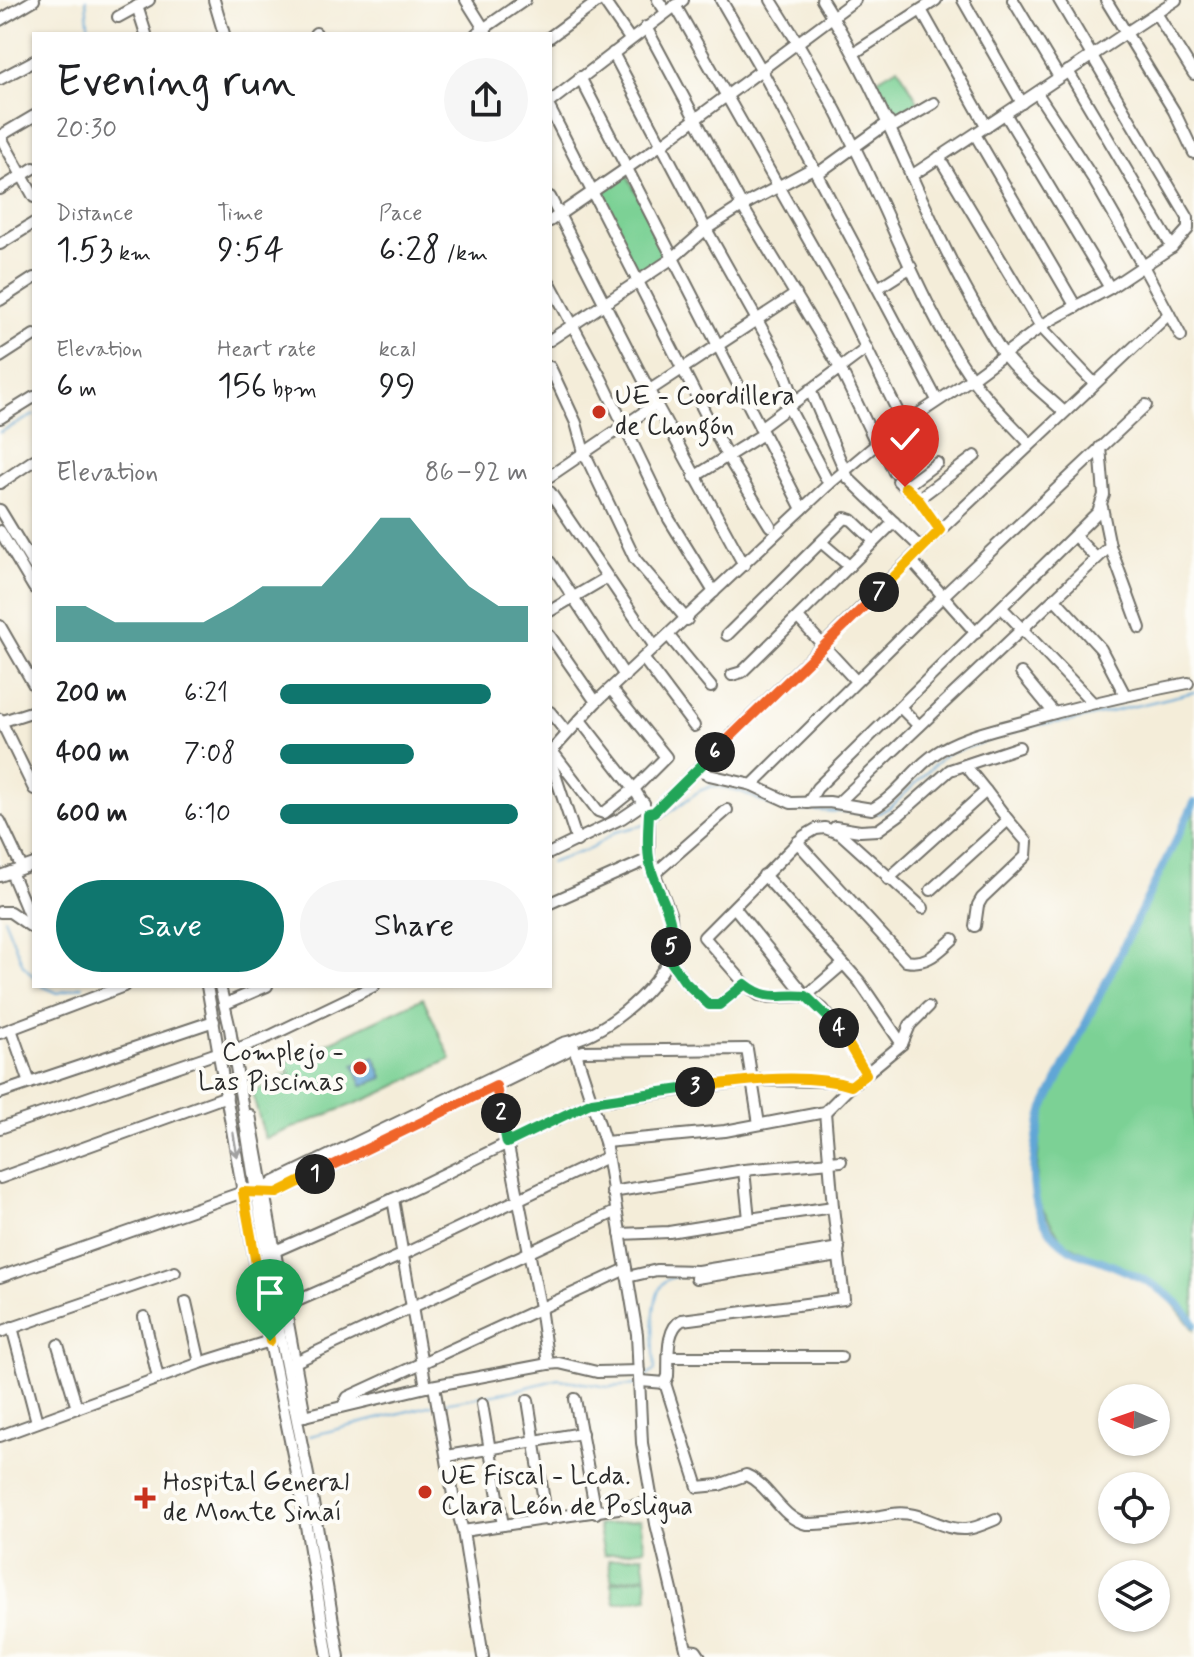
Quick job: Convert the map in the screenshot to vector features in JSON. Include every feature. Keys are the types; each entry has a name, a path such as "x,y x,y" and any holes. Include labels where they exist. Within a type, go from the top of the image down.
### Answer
{"street":[{"path":"0,20 34,0"},
{"path":"118,17 149,0"},
{"path":"214,0 223,32"},
{"path":"466,0 482,32 525,0"},
{"path":"552,36 602,0 630,39"},
{"path":"658,0 675,6 728,95 867,348 904,424"},
{"path":"721,0 761,69 937,400"},
{"path":"771,0 799,43 856,148 911,267 971,379 1030,444"},
{"path":"822,0 854,53 890,125 953,265 1004,354 1064,412"},
{"path":"744,565 694,477 606,304 554,218 662,144 855,0"},
{"path":"854,53 936,0"},
{"path":"963,0 1022,103"},
{"path":"552,753 596,702 829,484 878,443 1041,327 1110,288 1172,247 1188,229 1188,218 1059,0"},
{"path":"1106,0 1174,111 1194,153"},
{"path":"911,176 976,136 1176,0"},
{"path":"1018,2 1172,247"},
{"path":"137,6 145,32"},
{"path":"552,100 675,6"},
{"path":"921,10 987,127"},
{"path":"1156,13 1194,74"},
{"path":"646,27 742,206 840,368 899,480 918,499 940,530"},
{"path":"613,53 787,373 791,403 829,484"},
{"path":"0,79 32,62"},
{"path":"580,77 802,509"},
{"path":"1037,93 1092,177 1181,336"},
{"path":"552,339 673,258 706,229 742,206 815,171 890,125 934,103"},
{"path":"552,113 727,456 770,526"},
{"path":"1006,115 1110,288"},
{"path":"32,117 0,136 32,193"},
{"path":"976,136 1076,307"},
{"path":"939,157 1041,327 1094,383"},
{"path":"0,189 32,169"},
{"path":"0,244 32,224"},
{"path":"878,288 911,267"},
{"path":"0,300 32,279"},
{"path":"552,287 624,424 669,519 714,592"},
{"path":"650,390 796,294"},
{"path":"552,852 637,810 646,808 654,812 940,530 1169,314"},
{"path":"0,357 32,336"},
{"path":"694,477 761,431 791,403 867,348"},
{"path":"552,371 576,423 584,452 635,559 687,620"},
{"path":"810,390 845,472 858,489 922,549"},
{"path":"2,413 32,398"},
{"path":"552,475 656,404"},
{"path":"752,785 943,596 1146,405"},
{"path":"1100,447 1102,507 1110,546 1140,628"},
{"path":"918,499 975,456"},
{"path":"0,483 32,461"},
{"path":"899,480 937,463"},
{"path":"552,495 655,647"},
{"path":"808,803 817,788 1102,507"},
{"path":"0,510 32,563"},
{"path":"727,635 847,518 874,541"},
{"path":"732,675 742,672 894,522"},
{"path":"0,531 32,584"},
{"path":"1075,536 1096,558"},
{"path":"822,543 849,566"},
{"path":"838,803 1110,546"},
{"path":"0,559 14,553"},
{"path":"911,560 976,633"},
{"path":"552,565 625,676"},
{"path":"552,610 606,578"},
{"path":"1055,599 1110,661 1125,695"},
{"path":"1002,608 1093,703"},
{"path":"798,618 856,681"},
{"path":"0,626 32,682"},
{"path":"668,635 711,687"},
{"path":"552,639 596,702"},
{"path":"643,658 694,726"},
{"path":"1021,673 1054,713"},
{"path":"698,768 709,775 752,785 791,803 838,803 872,809 891,796 939,751 1006,726 1125,695 1188,683"},
{"path":"552,755 600,813 609,810 634,789 666,757 611,689"},
{"path":"901,708 919,726"},
{"path":"32,712 0,721 32,785"},
{"path":"552,714 567,733"},
{"path":"260,1191 572,1041 619,1015 649,987 669,959 671,916 649,859 646,808 580,720"},
{"path":"843,964 806,996 769,997 759,995 745,984 704,937 809,832 825,828 878,830 950,770 1019,747"},
{"path":"552,757 577,841"},
{"path":"966,766 1027,842 1026,856 982,898 975,926"},
{"path":"888,879 986,791"},
{"path":"653,875 727,810"},
{"path":"931,890 1008,820"},
{"path":"0,821 11,872 32,923"},
{"path":"825,828 849,840 923,908"},
{"path":"797,842 906,961 928,959 953,939"},
{"path":"552,902 649,859"},
{"path":"11,872 32,865"},
{"path":"764,875 843,964 889,1022 902,1044"},
{"path":"735,908 806,996 823,1009 843,1034 866,1074"},
{"path":"1,909 32,926"},
{"path":"669,959 685,982 709,1005 719,1005 745,984"},
{"path":"30,1083 6,1031 119,988"},
{"path":"207,988 328,1657"},
{"path":"221,988 235,1050 301,1417 339,1657"},
{"path":"225,1004 262,988"},
{"path":"235,1050 370,988"},
{"path":"605,1142 725,1131 825,1112 902,1044 910,1025 928,1007"},
{"path":"0,1093 214,1021"},
{"path":"572,1041 605,1142 637,1334 639,1417 652,1503 687,1654 696,1651 700,1657"},
{"path":"0,1277 243,1192 277,1193 567,1051 572,1041"},
{"path":"576,1054 583,1051 745,1048 749,1051 759,1124"},
{"path":"0,1128 220,1052"},
{"path":"270,1254 393,1199 592,1102 752,1080 828,1081 851,1086"},
{"path":"496,1086 540,1307 548,1364"},
{"path":"0,1178 227,1096"},
{"path":"825,1112 835,1161 833,1207 844,1299 682,1320 673,1327 665,1383 698,1487 719,1485 746,1475 760,1481 795,1521 806,1524 875,1519 897,1514 924,1517 949,1527 968,1529 996,1519"},
{"path":"279,1308 402,1255 607,1157"},
{"path":"612,1192 744,1170 835,1161"},
{"path":"744,1170 749,1219"},
{"path":"393,1199 411,1308 463,1531 483,1657"},
{"path":"620,1234 669,1232 833,1207"},
{"path":"290,1364 615,1212"},
{"path":"343,1406 348,1397 540,1307 626,1273 698,1271 839,1252"},
{"path":"696,1278 839,1252"},
{"path":"0,1332 175,1272"},
{"path":"186,1302 200,1363"},
{"path":"144,1317 158,1378"},
{"path":"12,1327 37,1422"},
{"path":"0,1436 200,1363 270,1341"},
{"path":"58,1345 77,1408"},
{"path":"670,1357 841,1357"},
{"path":"301,1417 548,1364 559,1363 597,1372 640,1376 665,1383"},
{"path":"575,1399 596,1513"},
{"path":"528,1400 547,1520"},
{"path":"482,1404 503,1525"},
{"path":"447,1456 582,1433"},
{"path":"463,1531 652,1503"}],"green space":[{"path":"898,67 919,103 896,116 876,80"},
{"path":"626,173 670,256 640,276 597,193"},
{"path":"1194,803 1194,1330 1164,1292 1062,1241 1035,1197 1041,1119"},
{"name":"Complejo - Las Piscinas","path":"423,998 451,1059 377,1095 265,1139 252,1092 290,1074 285,1063"},
{"path":"640,1520 645,1549 604,1555 598,1525"},
{"path":"643,1555 646,1576 612,1581 608,1560"},
{"path":"646,1577 648,1598 615,1603 611,1583"}],"water":[{"path":"375,1057 383,1078 362,1086 354,1065"}],"waterway":[{"path":"86,0 89,32"},
{"path":"0,432 32,416"},
{"path":"655,823 699,791 712,786 740,791 774,807 789,810 879,813 892,806 946,754 1036,725 1072,721 1194,692"},
{"path":"1194,803 1044,1108 1033,1165 1036,1203 1054,1236 1073,1251 1152,1284 1176,1301 1194,1324"},
{"path":"552,862 592,848 615,832 644,825"},
{"path":"4,918 23,965 32,975"},
{"path":"47,988 58,993 76,988"},
{"path":"647,1376 655,1370 653,1326 658,1293 666,1280 685,1276"},
{"path":"443,1403 559,1379 608,1387 636,1385"},
{"path":"310,1436 432,1405"}],"place":[{"name":"UE - Coordillera de Chongón","path":"599,412"},
{"name":"Complejo - Las Piscinas","path":"360,1068"},
{"name":"UE Fiscal - Lcda. Clara León de Posligua","path":"425,1492"},
{"name":"Hospital General de Monte Sinaí","path":"145,1498"}],"route":[{"path":"270,1341 243,1192 277,1193 496,1086 507,1143 601,1099 752,1080 828,1081 851,1086 866,1074 843,1034 823,1009 806,996 769,997 759,995 745,984 719,1005 709,1005 685,982 669,959 671,916 649,859 649,813 654,812 940,530 918,499 905,487"}]}
